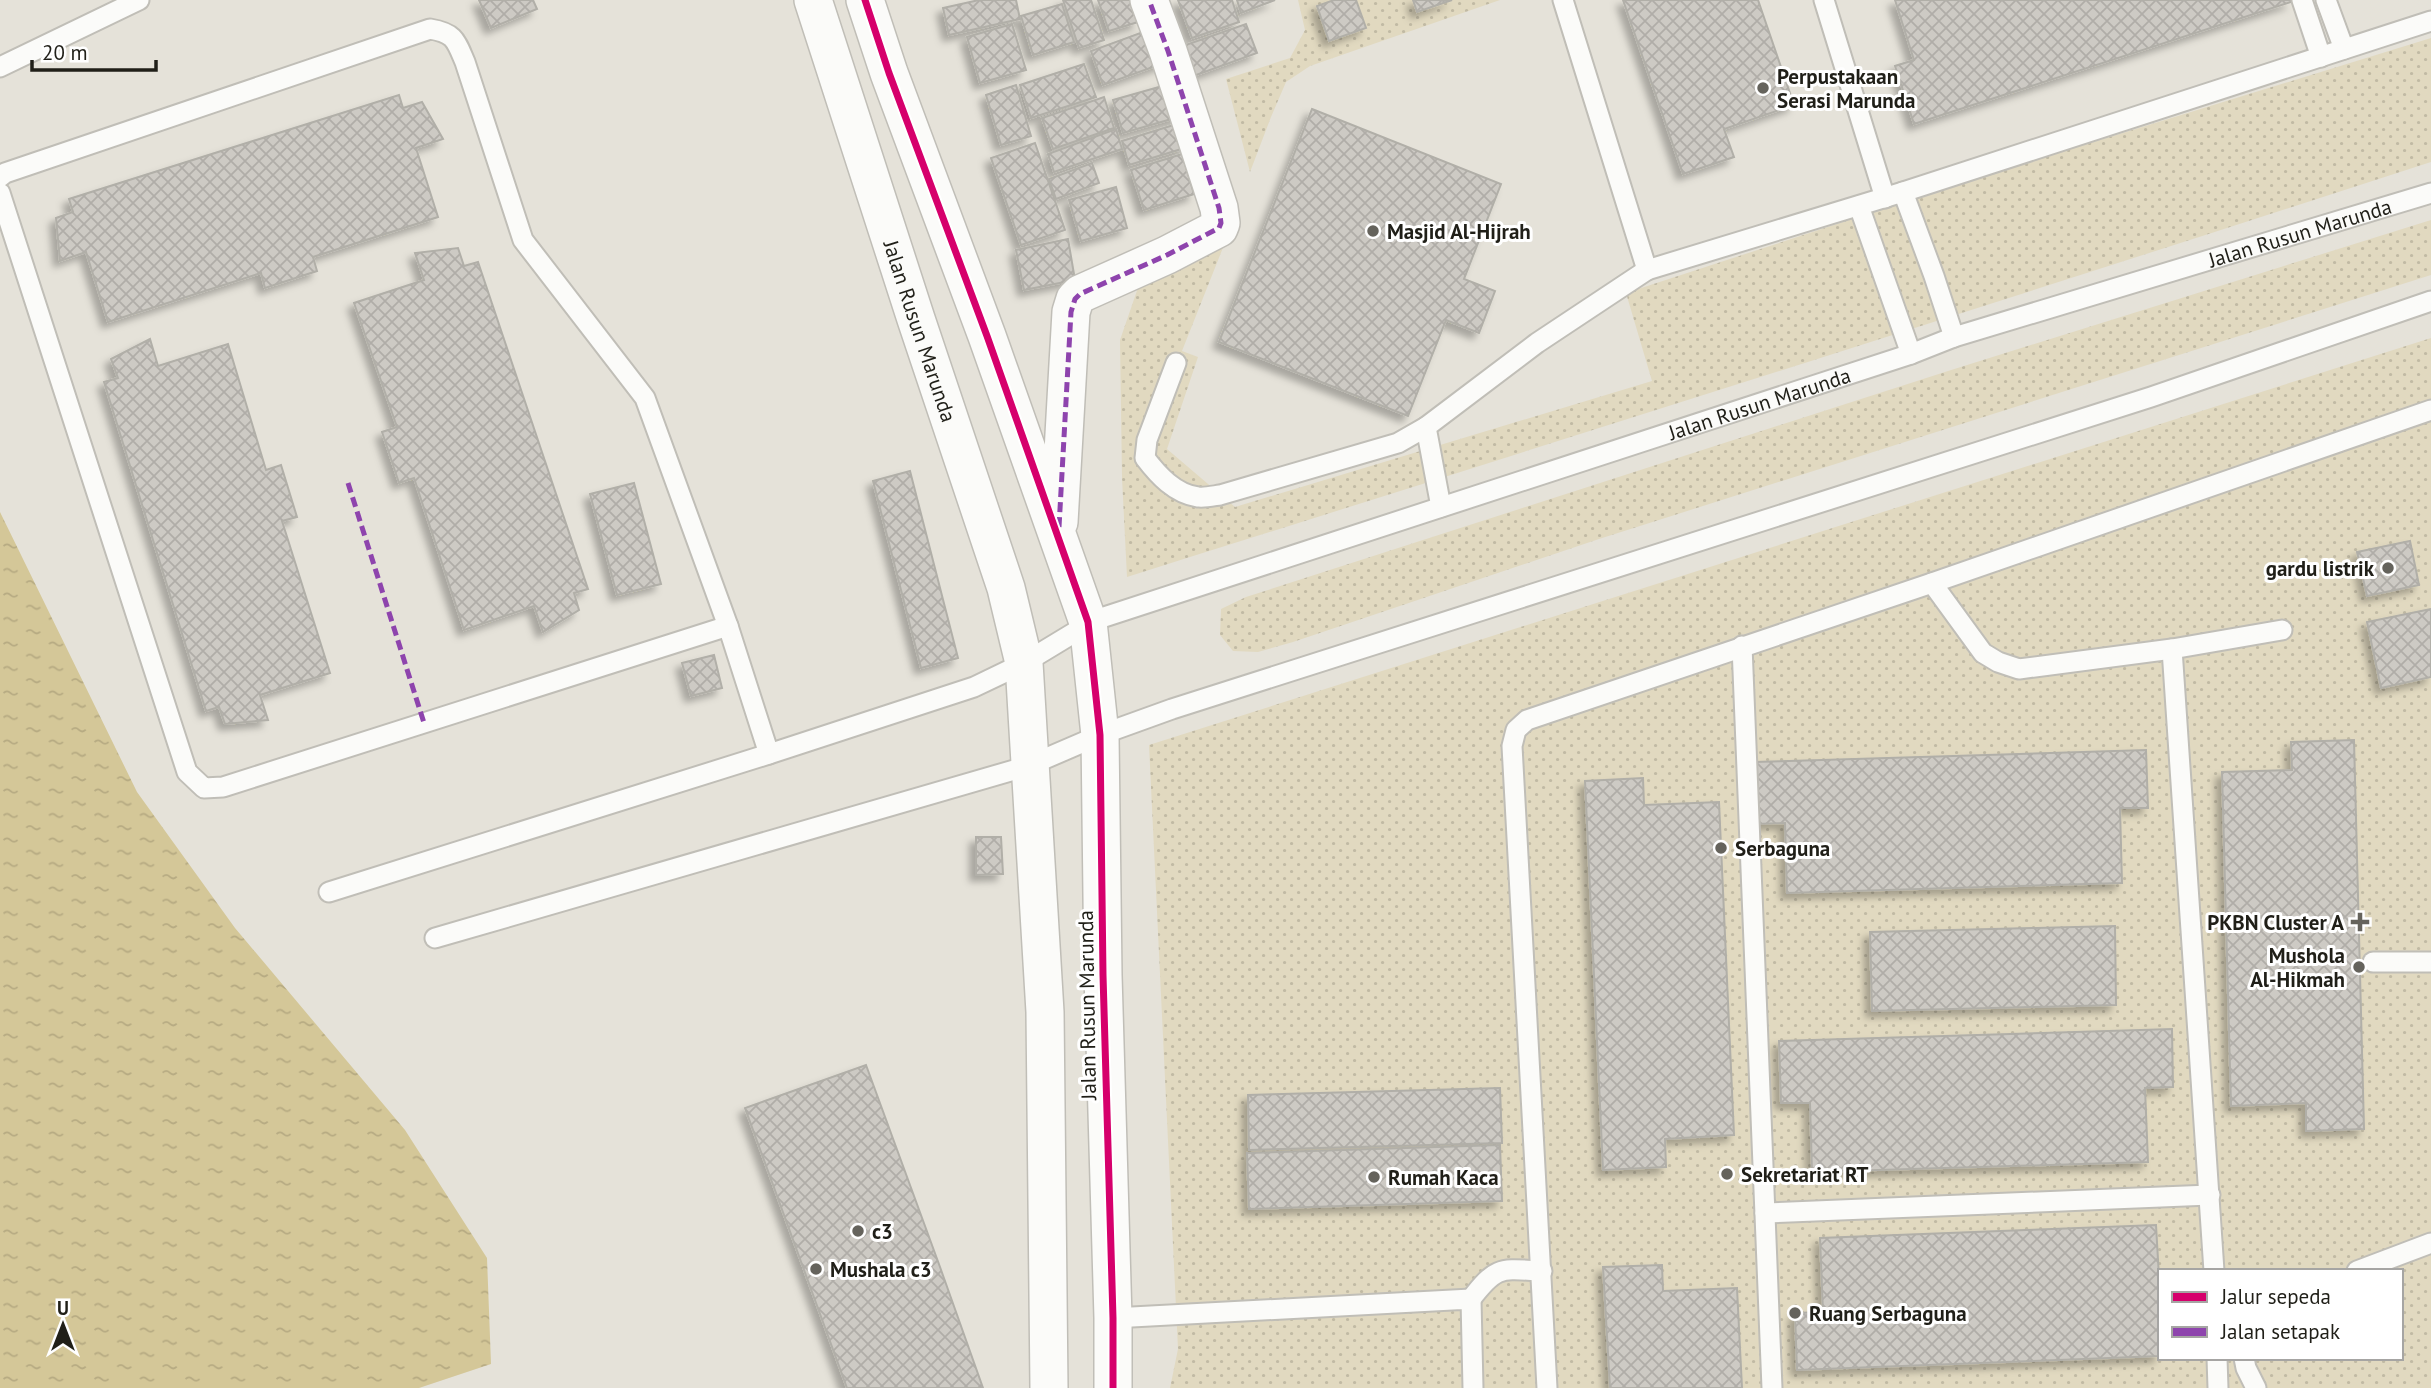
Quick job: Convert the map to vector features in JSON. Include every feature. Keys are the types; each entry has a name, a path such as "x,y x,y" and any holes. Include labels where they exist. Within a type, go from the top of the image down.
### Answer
{"street":[{"name":"Jalan Rusun Marunda","path":"813,0 1006,588 1024,663 1028,766 1045,1012 1049,1388"},
{"path":"865,0 1088,622"},
{"path":"1058,537 1071,312 1075,299 1089,289 1219,228 1221,223 1219,208 1149,0"},
{"name":"Jalan Rusun Marunda","path":"1088,622 1100,735 1103,975 1114,1318 1113,1388"}],"lane":[{"path":"0,66 139,0"},
{"path":"1563,0 1647,270"},
{"path":"1824,0 1894,195 1934,276 1954,337"},
{"path":"2302,0 2321,57"},
{"path":"2326,0 2344,49"},
{"path":"1177,363 1147,440 1145,458 1158,475 1177,489 1198,497 1220,495 1398,443 1426,427 1537,343 1647,270 1894,195 2431,21"},
{"path":"0,177 5,173 430,29 446,32 455,40 465,62 523,240 645,398 728,626 769,754"},
{"name":"Jalan Rusun Marunda","path":"1024,663 1088,622 1911,354 1954,337 2431,192"},
{"path":"0,193 187,772 204,788 223,787 728,626"},
{"path":"1859,206 1911,354"},
{"path":"435,937 1028,766 1100,735 1199,701 2151,397 2431,301"},
{"path":"1547,1388 1512,746 1516,730 1527,720 2431,410"},
{"path":"1426,427 1441,507"},
{"path":"1932,583 1983,653 1998,662 2019,669 2172,649 2282,630"},
{"path":"1742,646 1772,1388"},
{"path":"2172,649 2214,1269"},
{"path":"329,892 974,687 1024,663"},
{"path":"2373,962 2431,962"},
{"path":"1765,1213 2210,1195"},
{"path":"2362,1269 2431,1243"},
{"path":"1473,1388 1471,1299 1491,1274 1509,1269 1542,1271"},
{"path":"1114,1318 1471,1299"},
{"path":"2217,1360 2218,1388"},
{"path":"2244,1360 2256,1388"}],"shaded area":[{"path":"1298,0 1500,0 1310,66 1286,82 1250,172 1226,79 1290,58 1305,30"},
{"path":"2431,38 2431,162 1127,577 1120,340 1141,279 1230,230 1182,351 1198,357 1167,449 1235,507 1652,381 1626,293 1996,172"},
{"path":"2431,220 2431,275 1599,539 1293,642 1258,652 1233,651 1220,635 1221,609 1246,597 1948,371"},
{"path":"2431,338 2431,1388 1170,1388 1178,1349 1149,745"}],"water":[{"path":"0,512 137,792 235,928 405,1130 487,1258 491,1364 419,1388 0,1388"}],"building":[{"path":"479,0 533,0 537,9 491,28"},
{"path":"979,0 1016,0 1020,19 949,35 943,8"},
{"path":"1063,0 1091,0 1104,40 1079,48"},
{"path":"1098,0 1131,0 1138,22 1109,31"},
{"path":"1178,0 1232,0 1239,22 1192,38"},
{"path":"1237,0 1275,0 1241,13"},
{"path":"1334,0 1356,0 1366,28 1329,41 1317,6"},
{"path":"1413,0 1452,0 1417,12"},
{"path":"1623,0 1758,0 1794,105 1724,129 1734,157 1683,174"},
{"path":"1895,0 2291,2 1914,124 1895,66 1914,60"},
{"path":"1062,4 1074,42 1033,55 1021,16"},
{"path":"1012,24 1026,70 980,83 967,37"},
{"path":"1246,24 1257,53 1188,78 1177,48"},
{"path":"1154,28 1167,62 1103,85 1091,51"},
{"path":"1084,64 1096,97 1031,118 1020,85"},
{"path":"1173,83 1182,116 1123,133 1113,100"},
{"path":"1016,85 1031,136 1001,145 986,95"},
{"path":"399,95 403,108 422,102 443,139 416,148 438,217 313,257 317,271 265,288 261,273 108,322 86,252 60,261 56,218 73,212 69,199"},
{"path":"1104,97 1114,128 1053,149 1042,118"},
{"name":"Masjid Al-Hijrah","path":"1312,109 1501,184 1464,279 1495,291 1479,333 1446,320 1408,416 1219,342"},
{"path":"1180,123 1188,147 1129,165 1122,141"},
{"path":"1116,129 1122,149 1054,172 1048,154"},
{"path":"1035,143 1065,230 1021,245 991,158"},
{"path":"1182,154 1194,194 1144,210 1131,170"},
{"path":"1092,163 1099,183 1056,199 1049,179"},
{"path":"1116,187 1127,228 1081,241 1069,200"},
{"path":"1068,239 1075,280 1024,290 1016,250"},
{"path":"458,248 464,266 478,262 588,589 574,593 579,610 543,632 534,606 464,630 414,478 399,483 382,432 397,427 354,303 424,280 415,253"},
{"path":"150,339 158,366 228,344 266,470 281,465 297,517 282,521 330,673 260,695 268,720 225,724 219,707 206,711 104,382 118,378 111,359"},
{"path":"910,471 958,658 921,668 873,481"},
{"path":"634,483 661,584 617,595 590,494"},
{"name":"gardu listrik","path":"2410,541 2419,585 2367,596 2357,552"},
{"path":"2431,609 2431,677 2381,688 2367,622"},
{"path":"714,655 722,688 691,696 682,663"},
{"path":"2354,740 2364,1129 2306,1131 2306,1103 2231,1106 2222,772 2292,770 2291,742"},
{"path":"2146,750 2148,808 2120,808 2122,883 1787,893 1785,823 1756,824 1754,762"},
{"path":"1643,778 1644,805 1719,802 1734,1135 1665,1139 1666,1167 1603,1170 1585,781"},
{"path":"976,837 1001,837 1003,874 976,875"},
{"path":"2115,926 2116,1005 1872,1011 1870,932"},
{"path":"2172,1029 2173,1087 2145,1088 2148,1162 1812,1172 1810,1103 1781,1103 1779,1041"},
{"name":"c3","path":"866,1065 983,1388 847,1388 745,1108"},
{"name":"Rumah Kaca","path":"1500,1088 1502,1143 1249,1150 1248,1095"},
{"name":"Rumah Kaca","path":"1500,1145 1502,1201 1249,1209 1247,1153"},
{"path":"2156,1225 2158,1356 1797,1370 1795,1313 1823,1312 1820,1238"},
{"path":"1662,1265 1663,1291 1737,1288 1742,1388 1610,1388 1603,1267"}],"marked path":[{"path":"1059,527 1071,312 1075,299 1080,294 1219,228 1221,223 1219,208 1149,0"},
{"path":"348,483 424,723"}],"cycle path":[{"path":"865,0 1088,622 1100,735 1113,1388"}],"place":[{"name":"Perpustakaan Serasi Marunda","path":"1763,88"},
{"name":"Masjid Al-Hijrah","path":"1373,231"},
{"name":"gardu listrik","path":"2388,568"},
{"name":"Serbaguna","path":"1721,848"},
{"name":"PKBN Cluster A","path":"2360,922"},
{"name":"Mushola Al-Hikmah","path":"2359,967"},
{"name":"Sekretariat RT","path":"1727,1174"},
{"name":"Rumah Kaca","path":"1374,1177"},
{"name":"c3","path":"858,1231"},
{"name":"Mushala c3","path":"816,1269"},
{"name":"Ruang Serbaguna","path":"1795,1313"}]}
